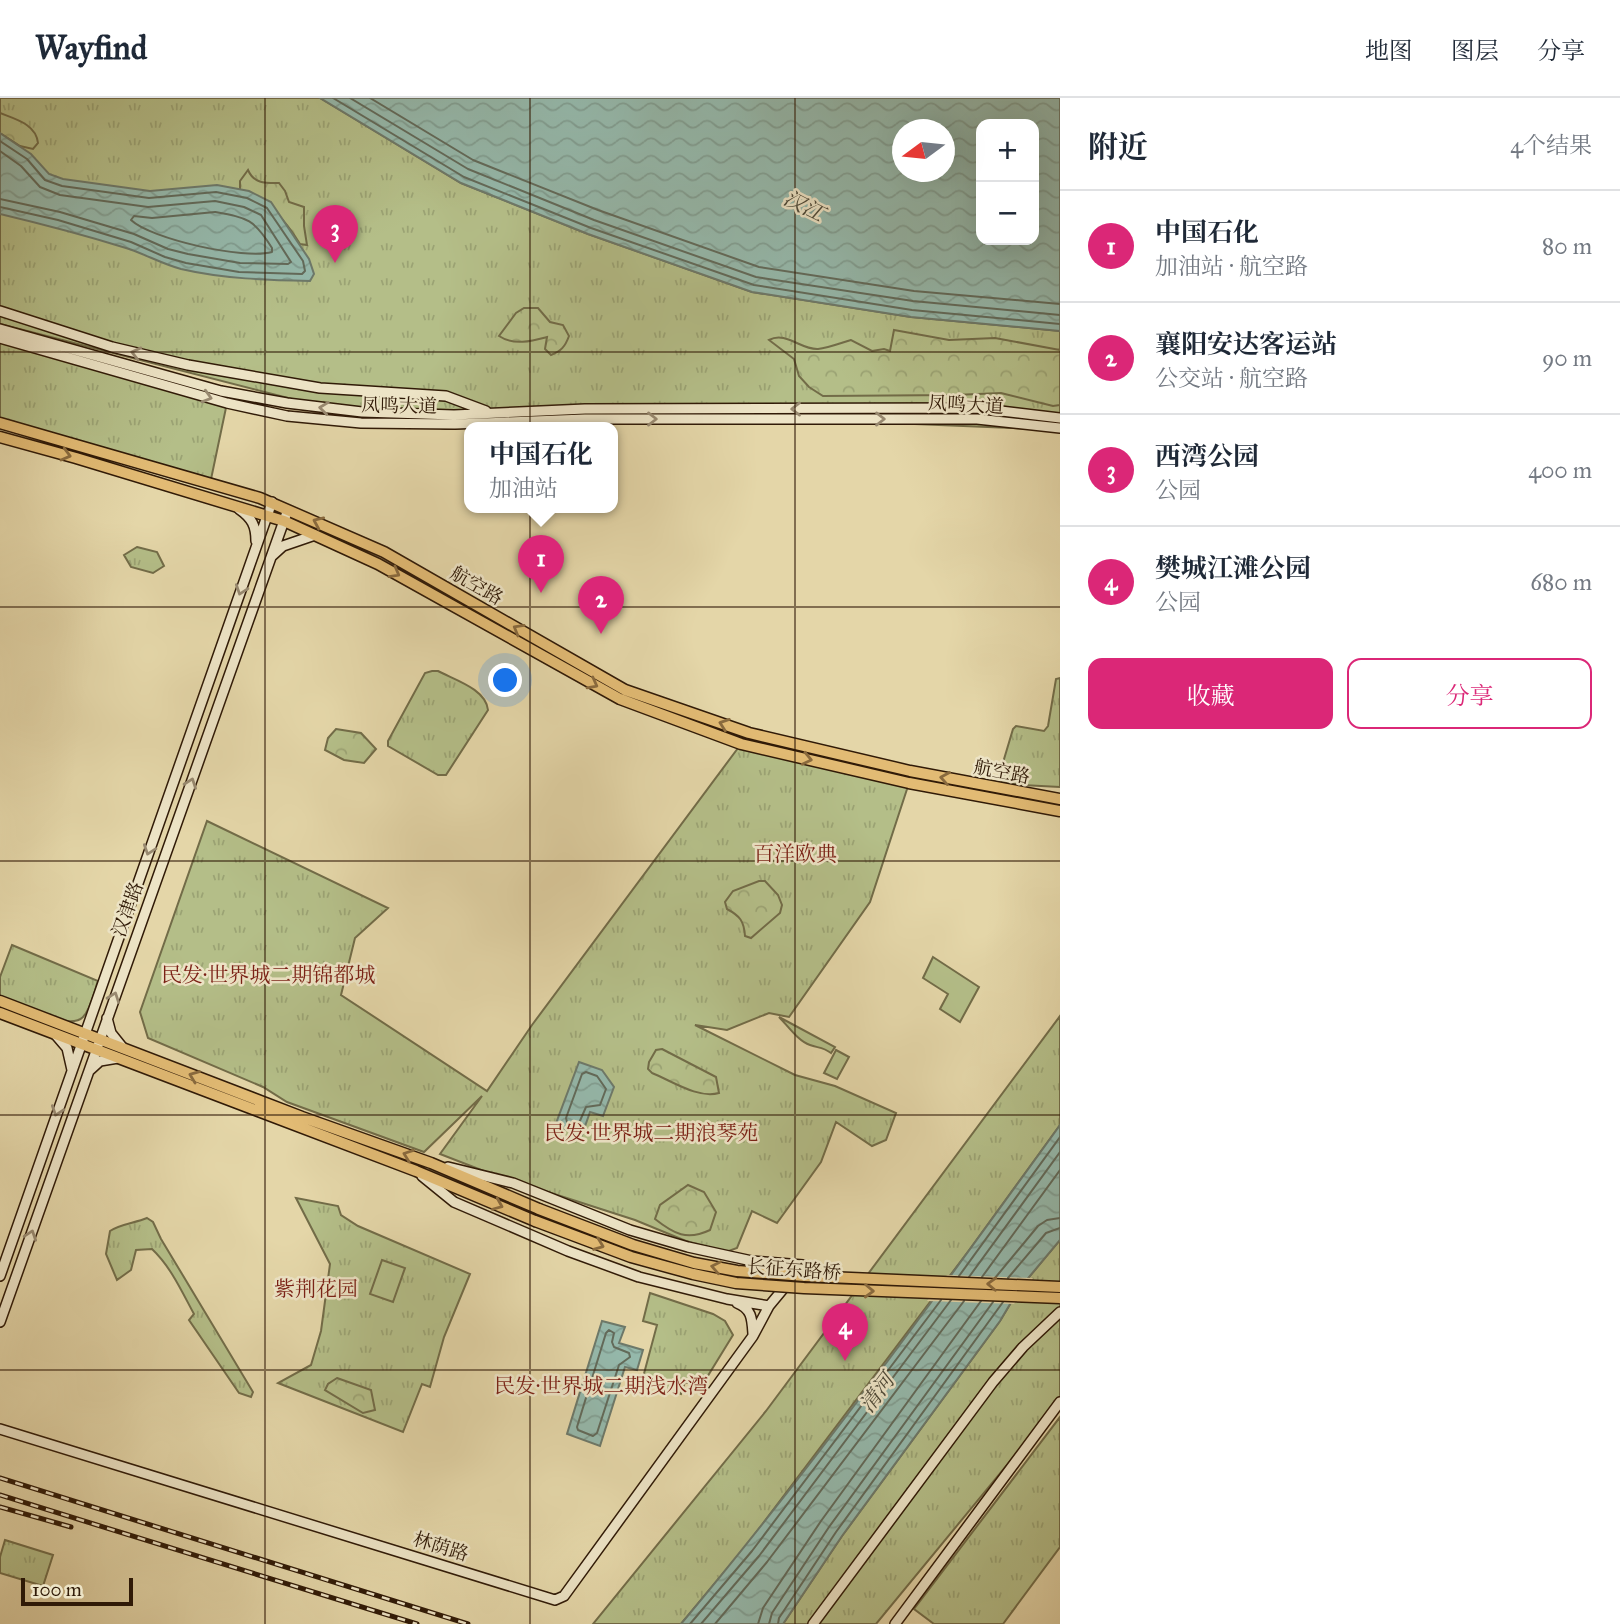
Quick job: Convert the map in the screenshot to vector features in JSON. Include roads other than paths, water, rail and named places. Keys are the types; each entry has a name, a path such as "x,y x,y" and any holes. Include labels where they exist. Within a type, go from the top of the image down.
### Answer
{"main road":[{"name":"航空路","path":"0,423 289,509 384,552 625,690 749,733 910,771 1060,799"},
{"name":"航空路","path":"0,437 268,514 378,564 620,699 741,744 909,783 1060,811"},
{"path":"0,1001 65,1026 83,1039"},
{"path":"0,1013 55,1034 83,1039 120,1053"},
{"name":"长征东路桥","path":"120,1053 431,1163 633,1245 694,1263 737,1271 805,1276 1060,1286"},
{"name":"长征东路桥","path":"120,1053 535,1221 631,1257 693,1274 736,1283 804,1289 1060,1298"}],"street":[{"path":"0,311 112,347 188,365 320,388 446,396 491,413"},
{"name":"凤鸣大道","path":"0,329 221,391 287,403 362,412 454,415 585,408 976,408 1060,418"},
{"name":"凤鸣大道","path":"0,338 227,402 287,416 361,423 464,424"},
{"name":"凤鸣大道","path":"507,422 586,419 976,419 1060,428"},
{"name":"汉津路","path":"0,1276 272,502"},
{"path":"232,504 249,516 256,529 256,548"},
{"name":"汉津路","path":"0,1322 289,509"},
{"path":"271,558 283,546 315,535"},
{"path":"65,1026 78,1024 91,1015"},
{"path":"88,1073 100,1061 120,1053 107,1018"},
{"path":"55,1034 67,1048 72,1070"},
{"path":"431,1163 513,1183 629,1230 688,1247 752,1261 803,1265 769,1306 753,1336"},
{"path":"416,1171 454,1202 568,1251 639,1277 769,1306"},
{"path":"727,1298 745,1306 751,1313 753,1336"},
{"path":"813,1624 993,1382 1023,1347 1060,1312"},
{"name":"林荫路","path":"0,1429 555,1600 564,1596 753,1336"},
{"path":"895,1624 1060,1402"}],"water":[{"name":"汉江","path":"320,98 1060,98 1060,331 911,317 752,292 588,234 461,183"},
{"path":"0,133 31,154 49,174 63,179 150,191 217,185 249,191 271,202 309,259 314,274 310,281 197,272 174,267 110,243 0,214"},
{"path":"579,1062 602,1070 614,1087 603,1116 590,1112 582,1135 555,1126"},
{"name":"清河","path":"1060,1125 1060,1240 1019,1289 1000,1321 842,1536 783,1624 681,1624 828,1440"},
{"path":"602,1321 625,1327 619,1343 643,1350 637,1370 625,1367 600,1446 567,1434"}],"railway":[{"path":"0,1478 468,1624"},
{"path":"0,1495 417,1624"},
{"path":"0,1507 71,1527"}],"place":[{"name":"西湾公园","path":"335,263"},
{"name":"中国石化","path":"541,593"},
{"name":"襄阳安达客运站","path":"601,634"},
{"name":"樊城江滩公园","path":"845,1361"}],"district":[{"name":"百洋欧典","path":"795,854"},
{"name":"民发·世界城二期锦都城","path":"268,975"},
{"name":"民发·世界城二期浪琴苑","path":"651,1133"},
{"name":"紫荆花园","path":"316,1289"},
{"name":"民发·世界城二期浅水湾","path":"601,1386"}]}
